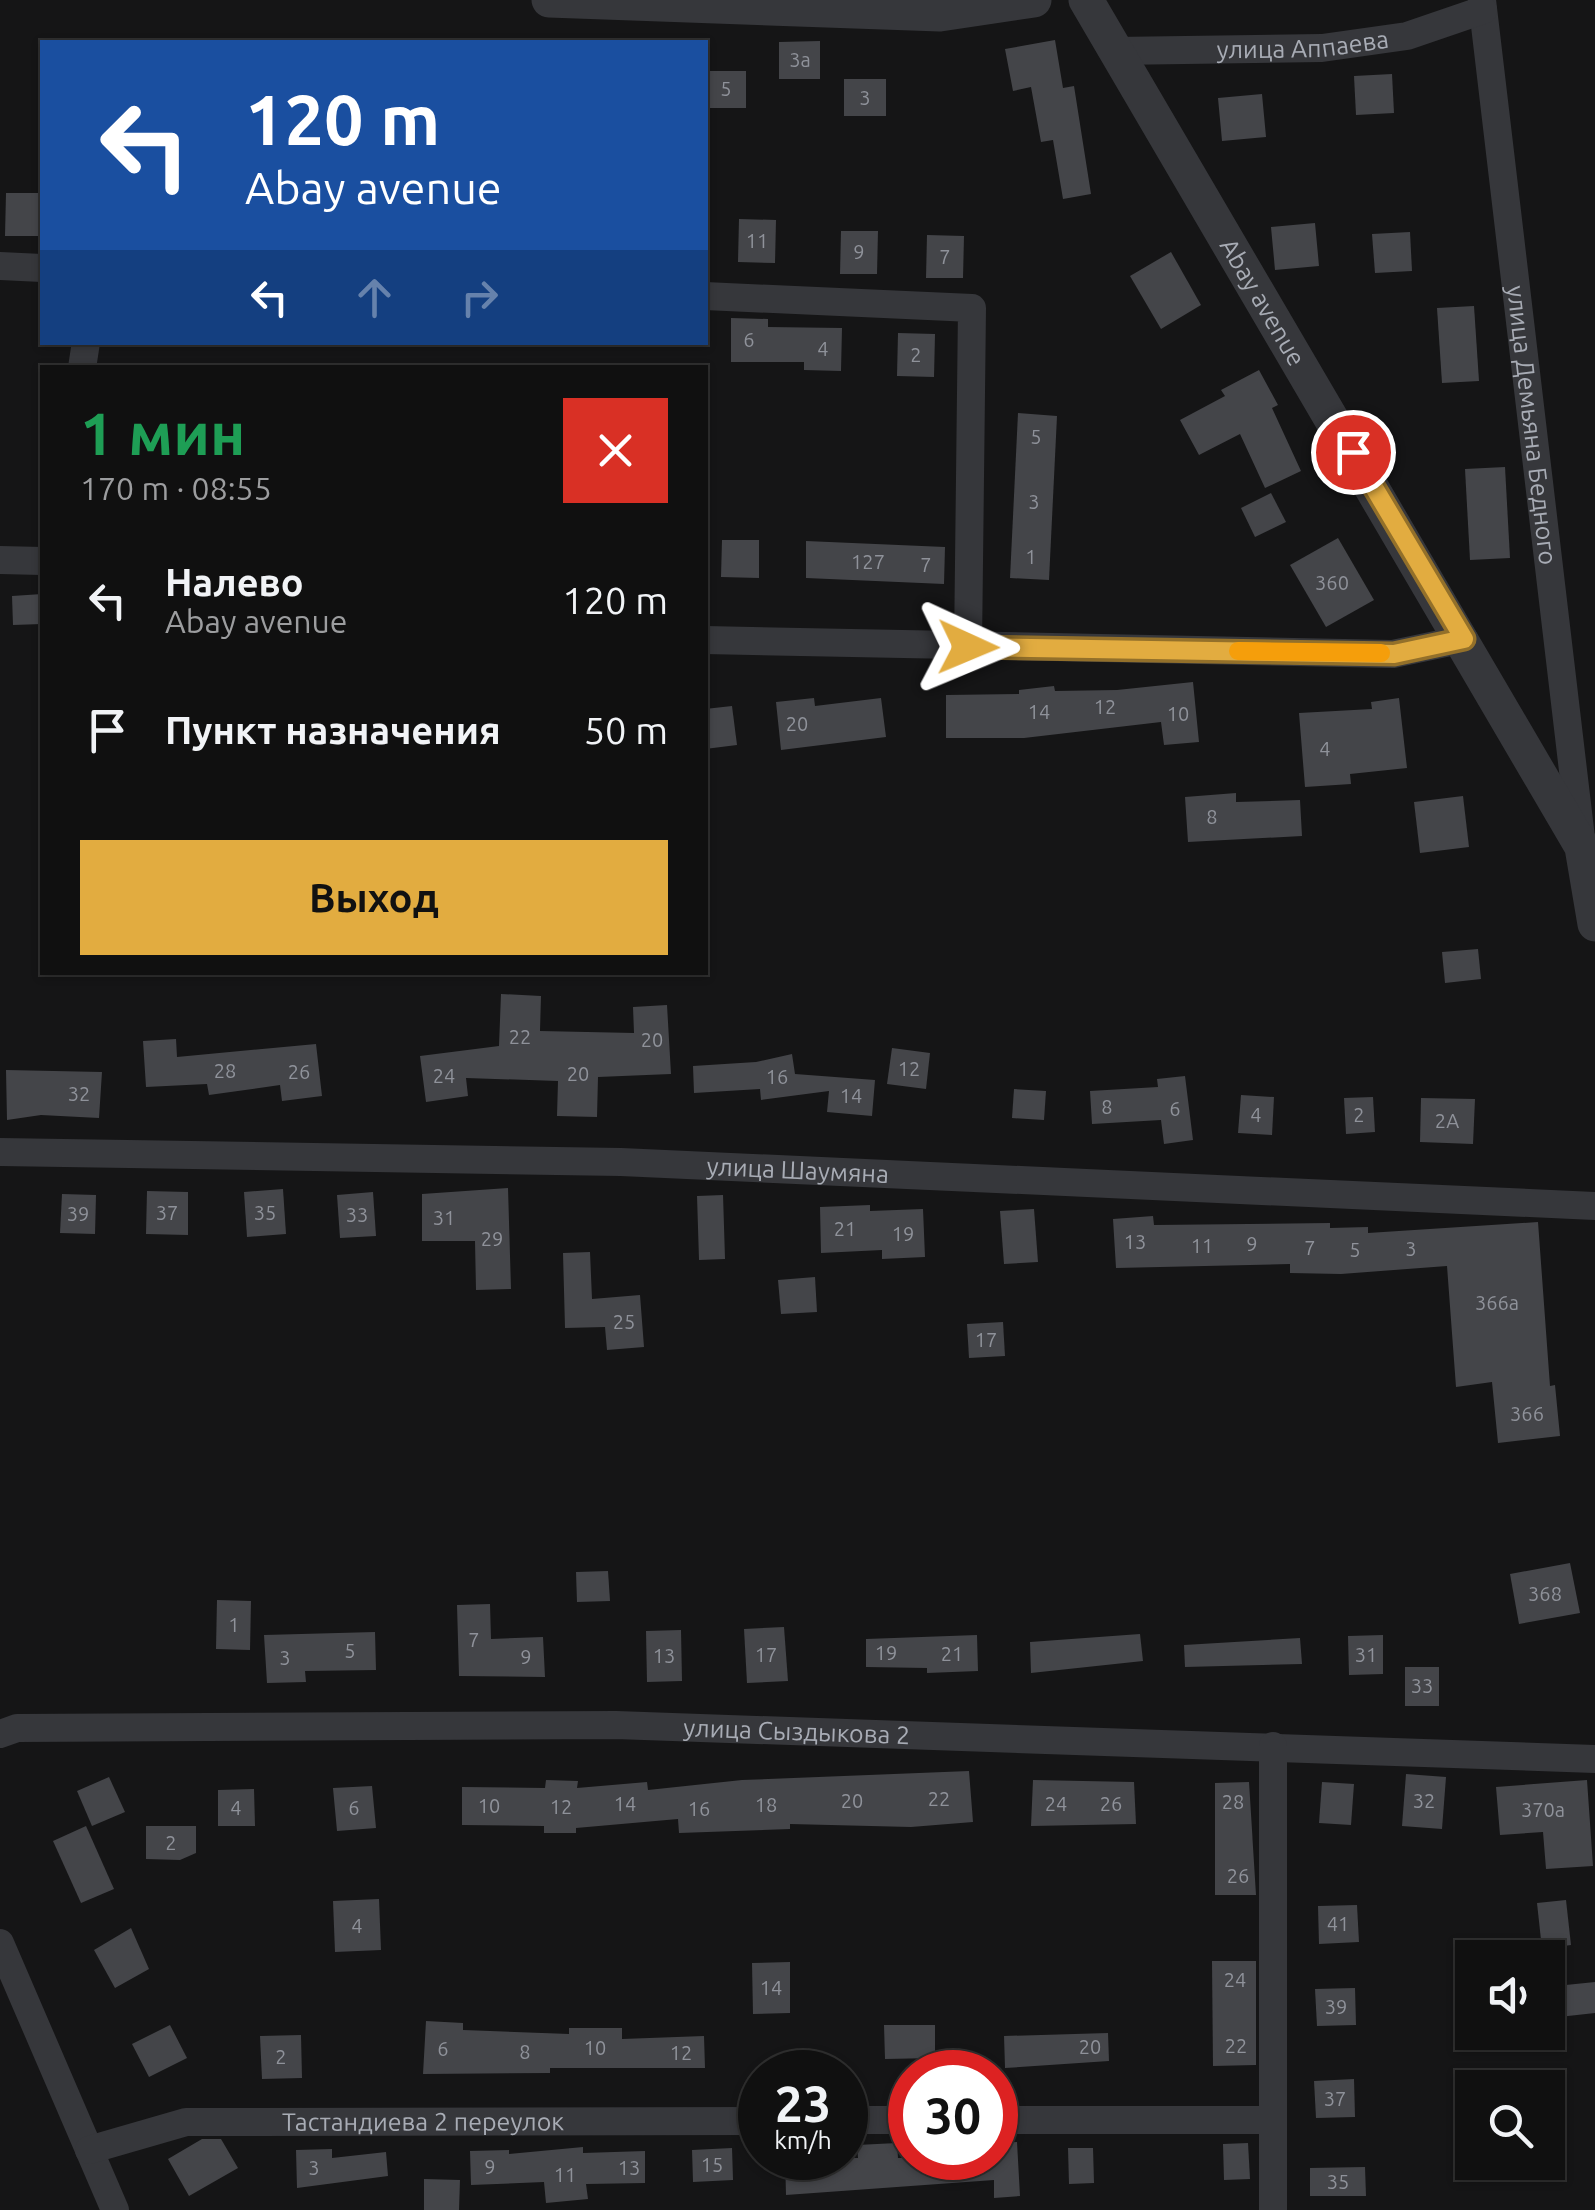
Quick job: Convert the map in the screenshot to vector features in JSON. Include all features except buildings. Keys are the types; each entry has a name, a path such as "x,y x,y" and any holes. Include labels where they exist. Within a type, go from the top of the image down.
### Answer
{"street":[{"path":"549,0 940,14 1034,0"},
{"name":"Abay avenue","path":"1086,0 1464,639 1582,847 1595,924"},
{"name":"улица Аппаева","path":"1115,50 1322,48 1408,36 1482,5"},
{"name":"улица Демьяна Бедного","path":"1482,5 1582,847"},
{"path":"0,266 40,268"},
{"path":"708,296 972,308 968,647"},
{"path":"0,560 40,561"},
{"path":"708,640 1394,654 1464,639"},
{"name":"улица Шаумяна","path":"0,1152 621,1162 1595,1206"},
{"name":"улица Сыздыкова 2","path":"0,1734 17,1728 616,1725 1595,1760"},
{"path":"1273,2210 1274,1746"},
{"path":"0,1943 115,2210"},
{"path":"1018,2120 1272,2120"},
{"name":"Тастандиева 2 переулок","path":"89,2150 186,2122 738,2121"}],"slow traffic":[{"path":"1238,651 1381,653"}],"route":[{"path":"968,647 1394,654 1464,639 1353,452"}]}
